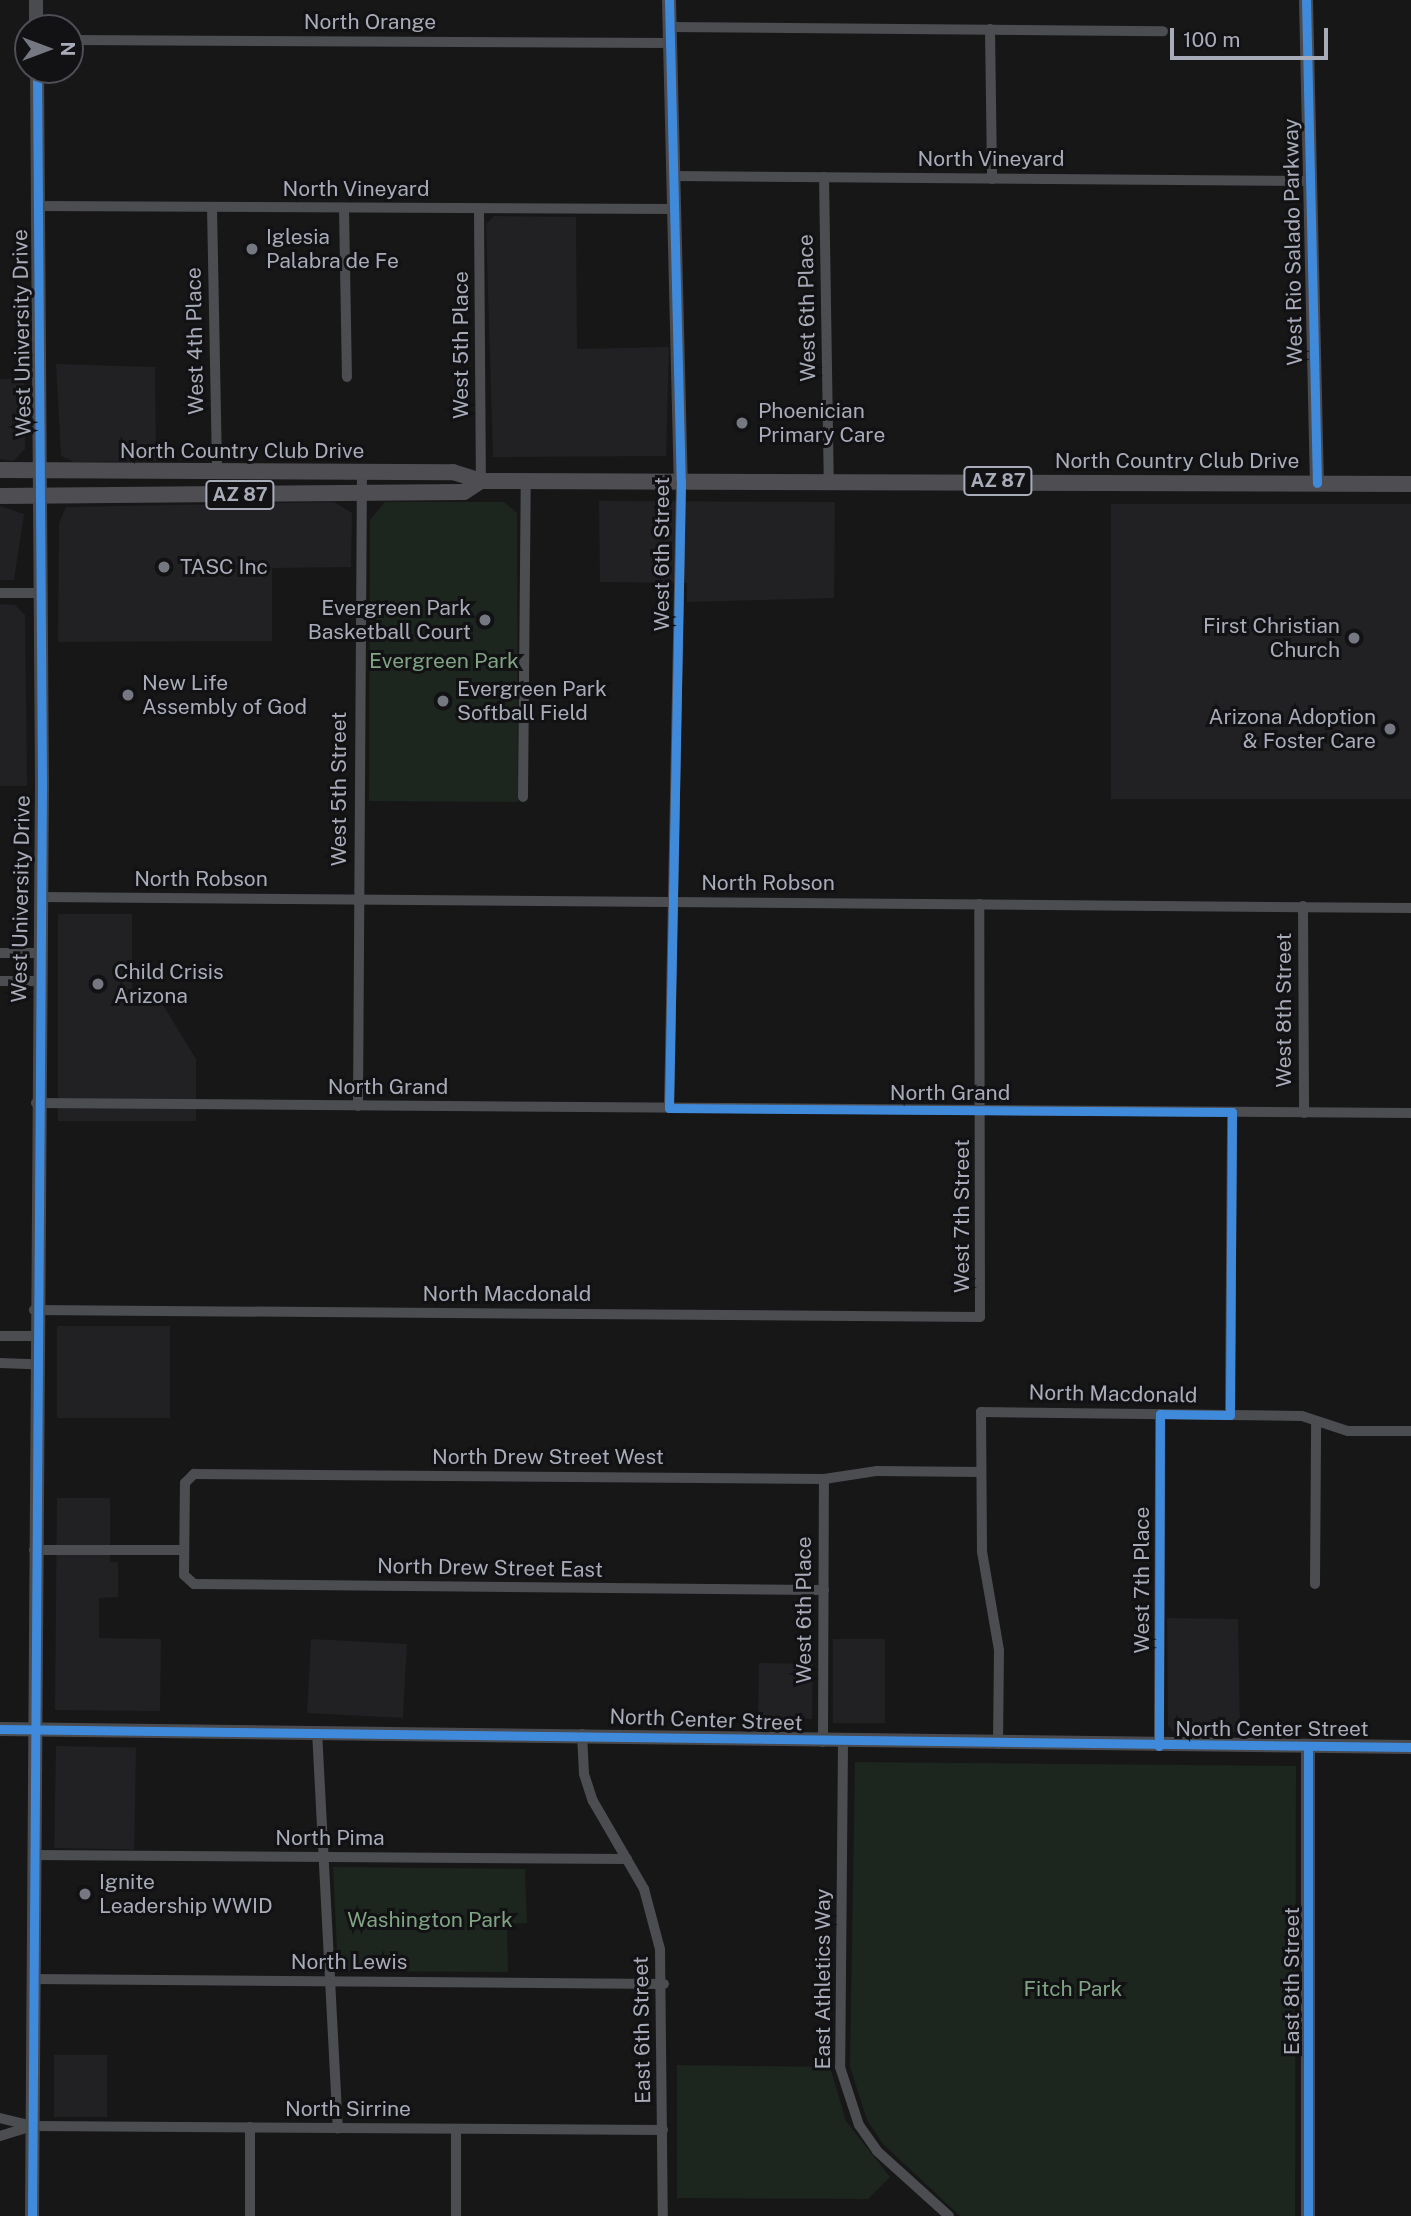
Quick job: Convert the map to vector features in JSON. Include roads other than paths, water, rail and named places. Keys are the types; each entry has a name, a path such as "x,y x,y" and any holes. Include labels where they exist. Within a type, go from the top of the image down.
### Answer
{"main road":[{"name":"West 6th Street","path":"669,0 681,481"},
{"name":"West Rio Salado Parkway","path":"1306,0 1317,483"},
{"name":"West University Drive","path":"32,2216 36,981 40,897 42,593 37,84"},
{"name":"North Country Club Drive","path":"0,470 464,472 481,481 1411,484"},
{"name":"North Country Club Drive","path":"0,496 464,492 481,481"},
{"name":"North Center Street","path":"0,1729 582,1734 823,1742 1411,1747"},
{"name":"East 8th Street","path":"1308,1746 1308,2216"}],"street":[{"path":"669,27 1163,31"},
{"path":"990,29 992,179"},
{"name":"North Orange","path":"84,40 670,43"},
{"name":"North Vineyard","path":"672,176 1309,181"},
{"name":"West 6th Place","path":"824,177 828,481"},
{"name":"North Vineyard","path":"37,206 674,209"},
{"name":"West 4th Place","path":"212,208 217,473"},
{"path":"344,208 347,377"},
{"name":"West 5th Place","path":"479,209 481,481"},
{"name":"West 5th Street","path":"358,1106 362,472"},
{"path":"523,797 526,481"},
{"name":"West 6th Street","path":"669,1108 681,481"},
{"path":"0,593 42,593"},
{"name":"North Robson","path":"40,897 1411,908"},
{"name":"West 7th Street","path":"979,904 980,1317"},
{"name":"West 8th Street","path":"1303,906 1304,1113"},
{"path":"0,953 38,953"},
{"path":"0,981 36,981"},
{"name":"North Grand","path":"36,1103 1411,1114"},
{"path":"1230,1415 1232,1112"},
{"name":"North Macdonald","path":"34,1310 980,1317"},
{"path":"0,1336 34,1336"},
{"path":"0,1363 34,1364"},
{"name":"North Macdonald","path":"981,1472 981,1412 1230,1415 1316,1421 1348,1431 1411,1431"},
{"name":"West 7th Place","path":"1159,1746 1160,1415"},
{"path":"1315,1584 1316,1421"},
{"name":"North Drew Street West","path":"184,1550 185,1483 194,1474 824,1479 877,1471 981,1472"},
{"path":"981,1472 982,1552 999,1650 998,1744"},
{"name":"West 6th Place","path":"823,1742 824,1479"},
{"path":"34,1550 184,1550"},
{"name":"North Drew Street East","path":"184,1550 184,1575 194,1584 824,1590"},
{"path":"317,1731 338,2128"},
{"name":"East 6th Street","path":"582,1734 583,1774 654,1920 664,1984 663,2216"},
{"name":"East Athletics Way","path":"843,1742 839,2067 859,2125 877,2151 949,2216"},
{"name":"North Pima","path":"33,1855 626,1859"},
{"name":"North Lewis","path":"33,1979 664,1984"},
{"path":"0,2118 33,2126"},
{"path":"0,2136 33,2126"},
{"name":"North Sirrine","path":"33,2126 663,2130"},
{"path":"250,2127 250,2216"},
{"path":"456,2129 456,2216"}],"place":[{"name":"Iglesia Palabra de Fe","path":"252,249"},
{"name":"Phoenician Primary Care","path":"742,423"},
{"name":"TASC Inc","path":"164,567"},
{"name":"Evergreen Park Basketball Court","path":"485,620"},
{"name":"First Christian Church","path":"1354,638"},
{"name":"New Life Assembly of God","path":"128,695"},
{"name":"Evergreen Park Softball Field","path":"443,701"},
{"name":"Arizona Adoption & Foster Care","path":"1390,729"},
{"name":"Child Crisis Arizona","path":"98,984"},
{"name":"Ignite Leadership WWID","path":"85,1894"}],"park label":[{"name":"Evergreen Park","path":"444,661"},
{"name":"Washington Park","path":"430,1920"},
{"name":"Fitch Park","path":"1073,1989"}]}
